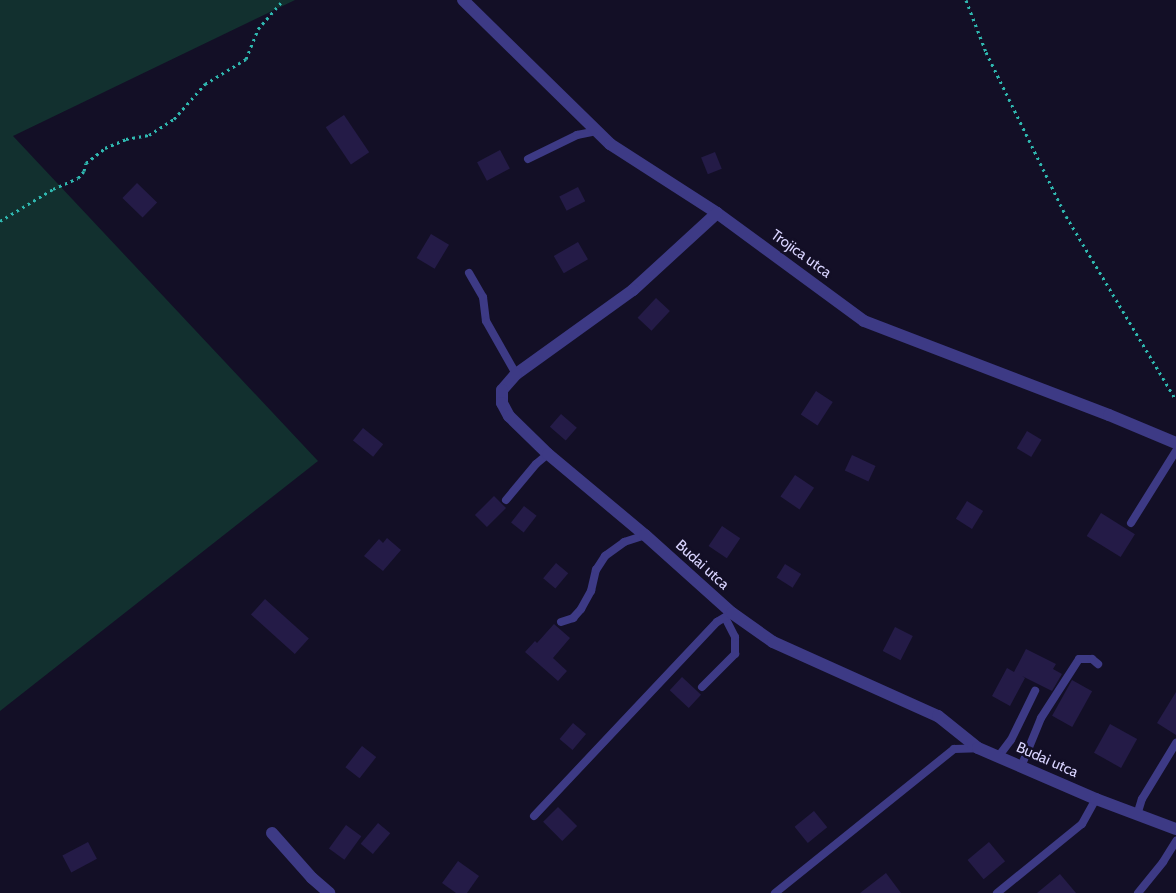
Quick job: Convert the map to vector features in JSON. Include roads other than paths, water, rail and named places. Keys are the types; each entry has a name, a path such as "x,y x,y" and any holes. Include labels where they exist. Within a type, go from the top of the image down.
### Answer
{"street":[{"name":"Trojica utca","path":"463,0 610,144 717,213 864,321 1109,415 1176,443"},
{"name":"Budai utca","path":"717,213 633,290 516,374 502,390 502,403 509,416 548,454 645,535 728,615 773,642 938,716 978,748 1096,799 1176,829"},
{"path":"272,833 312,878 330,893"}],"lane":[{"path":"528,159 578,136 597,131"},
{"path":"469,272 483,297 486,321 516,374"},
{"path":"1132,522 1176,451"},
{"path":"506,500 536,464 548,454"},
{"path":"561,622 573,618 581,609 591,592 596,570 605,556 624,542 645,535"},
{"path":"534,816 597,747 717,622 728,615 735,637 735,654 702,687"},
{"path":"1021,767 1041,718 1079,659 1092,659 1098,664"},
{"path":"998,757 1011,740 1035,691"},
{"path":"1137,815 1142,799 1176,743"},
{"path":"775,893 954,749 978,748"},
{"path":"997,893 1082,824 1096,799"},
{"path":"1138,893 1163,862 1176,841"}]}
